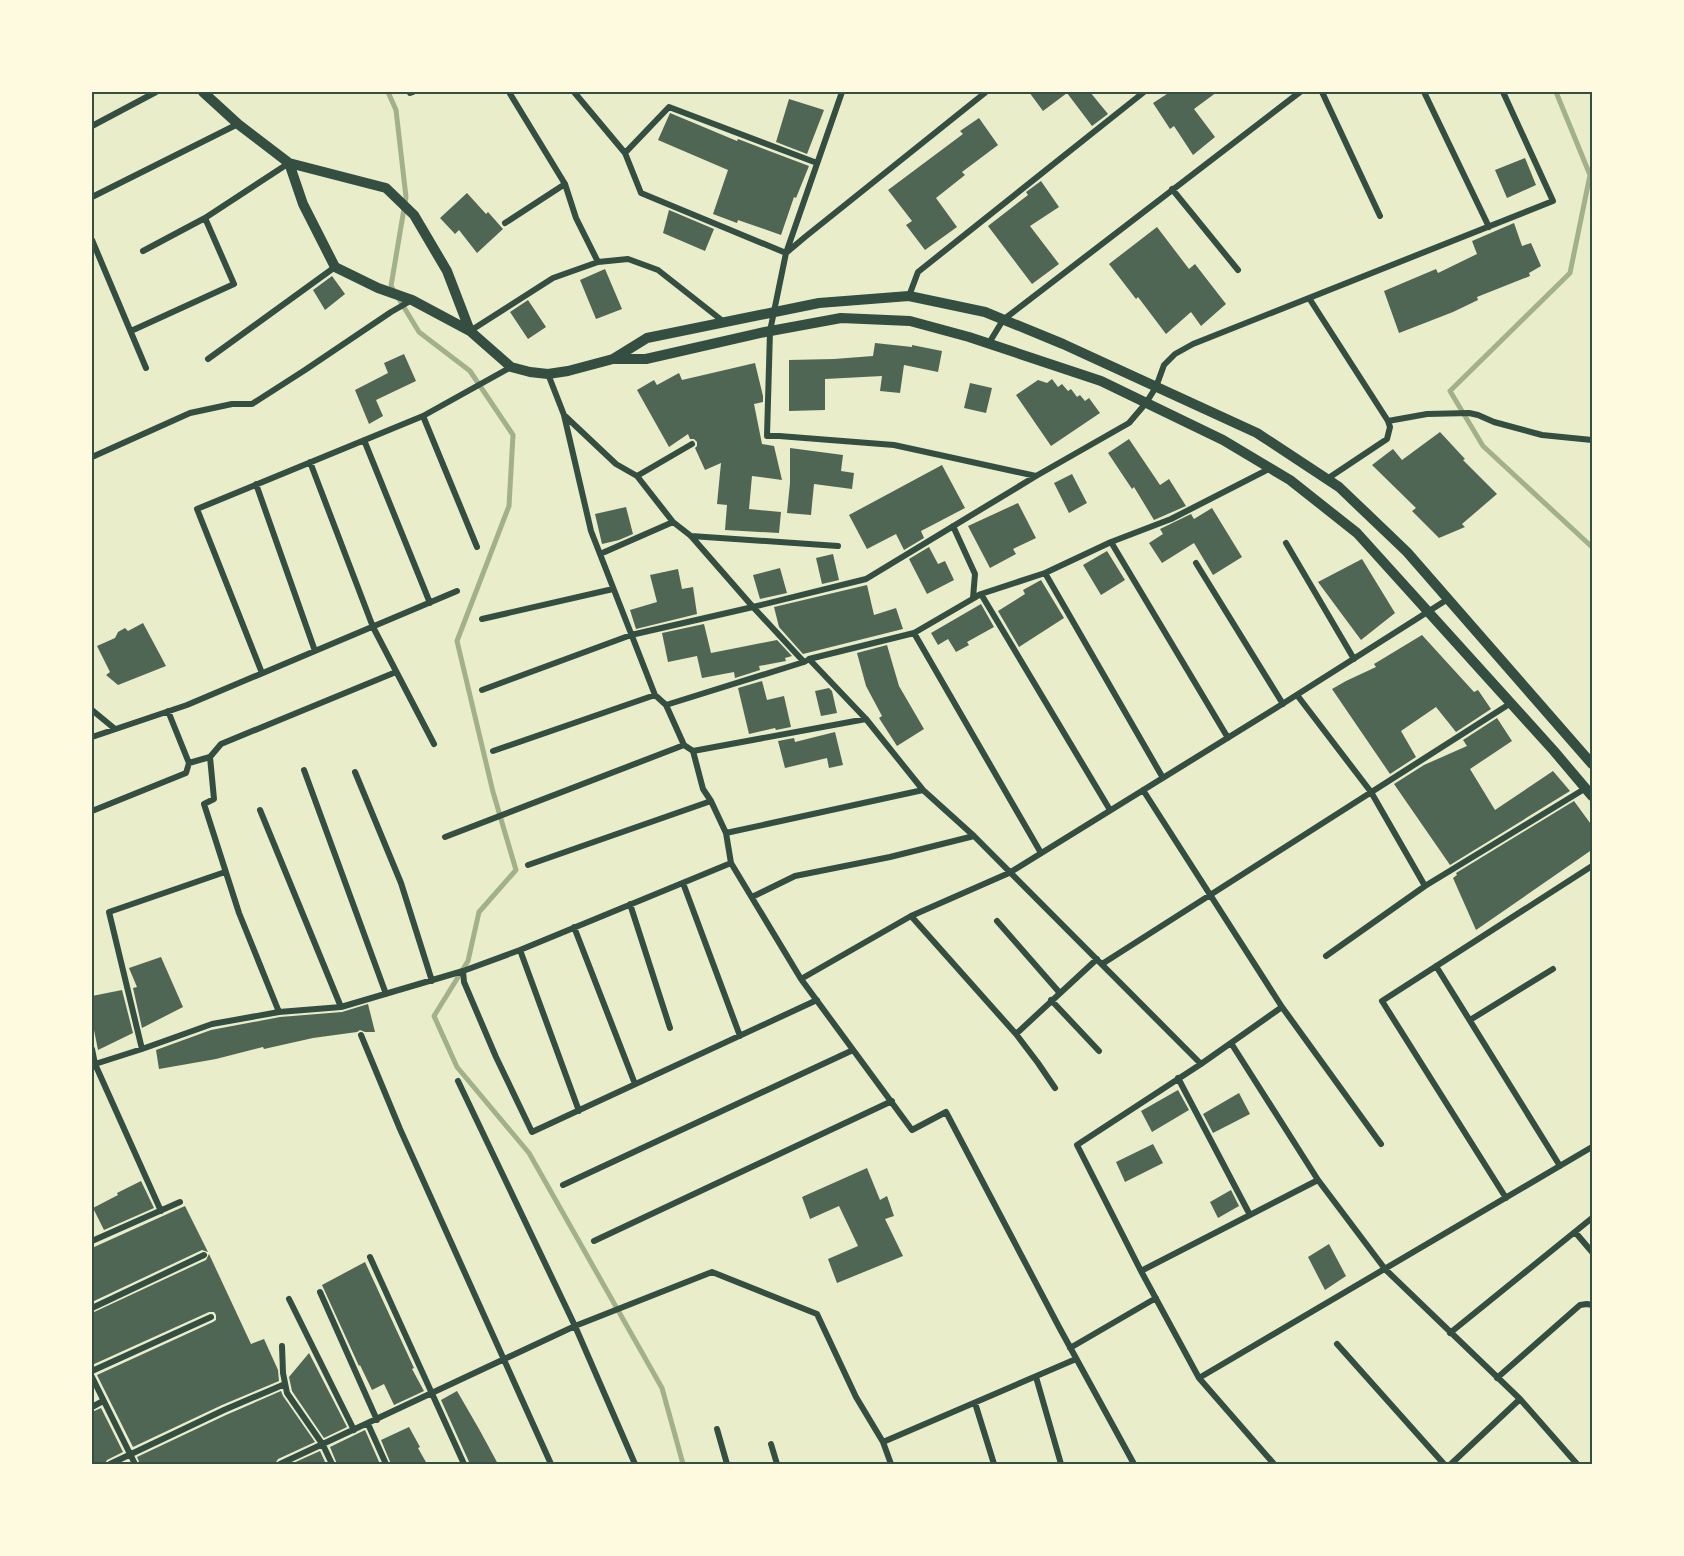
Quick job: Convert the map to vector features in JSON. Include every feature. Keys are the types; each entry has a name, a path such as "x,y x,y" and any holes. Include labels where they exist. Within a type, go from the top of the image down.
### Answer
{"street":[{"path":"92,126 156,92"},
{"path":"203,92 238,124 289,163 386,188 414,215 447,272 470,331"},
{"path":"509,92 565,184 576,218 598,262"},
{"path":"574,92 625,153 641,193 786,253"},
{"path":"842,92 786,253 770,331 766,436 894,445 1036,476"},
{"path":"786,253 986,92"},
{"path":"909,296 918,272 1144,92"},
{"path":"988,343 1003,320 1299,92"},
{"path":"1322,92 1380,216"},
{"path":"1424,92 1489,227"},
{"path":"482,690 631,635 866,579 1036,476 1129,423 1156,387 1164,365 1175,354 1193,344 1553,201 1503,92"},
{"path":"625,153 669,107 817,163"},
{"path":"92,197 238,124"},
{"path":"143,251 205,218 289,163"},
{"path":"289,163 303,204 335,267 378,288 412,300 470,331 511,367 548,374 613,359 646,359 770,331 841,318 910,321 988,343 1101,381 1223,440 1290,480 1357,533 1589,792 1425,886 1326,956"},
{"path":"505,223 565,184"},
{"path":"1172,189 1238,270"},
{"path":"131,331 234,284 205,218"},
{"path":"92,240 146,368"},
{"path":"470,331 554,278 598,262 628,259 658,270 724,322"},
{"path":"208,359 335,267"},
{"path":"613,359 648,338 819,303 909,296 985,312 1064,344 1257,432 1339,487 1407,552 1593,764"},
{"path":"1309,298 1390,427 1387,439 1327,479"},
{"path":"92,457 190,413 232,404 252,404 412,300"},
{"path":"261,673 197,509 423,416 511,367"},
{"path":"548,374 564,415 591,531 654,695 666,705 684,745 693,751 703,789 726,833 731,863 801,979 912,1130 946,1112 1070,1348 1134,1464"},
{"path":"1388,421 1427,414 1461,412 1542,435 1593,440"},
{"path":"564,415 616,464 636,476 673,522 692,536 753,607 866,719 923,790 974,836 1201,1064"},
{"path":"423,416 477,547"},
{"path":"364,440 430,603"},
{"path":"636,476 692,444"},
{"path":"310,462 373,627 434,744"},
{"path":"953,526 975,574 973,598 1045,573 1111,542 1171,519 1270,468"},
{"path":"256,484 315,651"},
{"path":"600,554 673,522"},
{"path":"692,536 838,546"},
{"path":"1111,542 1228,738"},
{"path":"1286,543 1354,658"},
{"path":"1196,563 1283,704"},
{"path":"1045,573 1163,778"},
{"path":"482,620 613,589"},
{"path":"92,737 168,711 457,591"},
{"path":"666,705 806,660 914,633 981,594"},
{"path":"981,594 1110,810"},
{"path":"801,979 911,916 1009,873 1448,599"},
{"path":"914,633 1041,853"},
{"path":"189,763 210,757 221,744 396,672"},
{"path":"493,751 654,695"},
{"path":"1297,695 1371,792 1425,886"},
{"path":"1016,1034 1059,992 1099,962 1210,895 1511,703"},
{"path":"92,710 115,729"},
{"path":"92,811 186,773 189,763 168,711"},
{"path":"693,751 866,719"},
{"path":"445,837 684,745"},
{"path":"210,757 214,799 204,804 239,913 279,1012"},
{"path":"304,770 386,994"},
{"path":"355,772 400,883 432,981"},
{"path":"726,833 923,790"},
{"path":"1143,790 1282,1007 1381,1144"},
{"path":"528,865 711,801"},
{"path":"260,810 341,1007"},
{"path":"752,897 795,876 890,857 974,836"},
{"path":"93,1064 212,1024 279,1012 341,1007 432,981 520,950 731,863"},
{"path":"1506,1198 1382,1001 1593,866"},
{"path":"142,1049 109,912 225,872"},
{"path":"683,882 740,1036"},
{"path":"630,904 670,1028"},
{"path":"911,916 1016,1034 1055,1088"},
{"path":"997,921 1059,992"},
{"path":"574,927 635,1084"},
{"path":"520,950 579,1111"},
{"path":"1436,966 1560,1166"},
{"path":"1470,1020 1553,969"},
{"path":"462,971 464,982 496,1057 532,1132 817,1000"},
{"path":"1051,1000 1099,1051"},
{"path":"1274,1464 1199,1378 1077,1145 1201,1064 1282,1007"},
{"path":"361,1035 400,1129 551,1464"},
{"path":"1231,1043 1318,1180 1385,1269 1520,1400 1577,1464"},
{"path":"92,1049 93,1064 160,1211"},
{"path":"563,1185 853,1050"},
{"path":"1178,1078 1250,1215"},
{"path":"458,1081 575,1326 635,1464"},
{"path":"594,1241 891,1101"},
{"path":"1199,1378 1593,1147"},
{"path":"1141,1271 1318,1180"},
{"path":"92,1241 180,1202"},
{"path":"1450,1333 1593,1218"},
{"path":"1575,1232 1593,1252"},
{"path":"92,1308 204,1255"},
{"path":"370,1257 464,1464"},
{"path":"280,1464 575,1326 712,1272 817,1314 856,1397 883,1442 891,1464"},
{"path":"320,1292 377,1420"},
{"path":"1070,1348 1156,1298"},
{"path":"288,1299 354,1430"},
{"path":"1497,1378 1580,1305 1593,1305"},
{"path":"92,1371 211,1317"},
{"path":"1336,1344 1444,1464"},
{"path":"282,1346 287,1393 323,1444 332,1464"},
{"path":"883,1442 1076,1359"},
{"path":"92,1377 135,1464"},
{"path":"1036,1377 1061,1464"},
{"path":"110,1464 285,1384"},
{"path":"1451,1464 1520,1400"},
{"path":"92,1407 103,1401"},
{"path":"975,1403 994,1464"},
{"path":"368,1424 386,1464"},
{"path":"717,1429 727,1464"},
{"path":"771,1443 777,1464"}],"building":[{"path":"1029,92 1090,92 1108,114 1092,126 1067,93 1043,111"},
{"path":"1170,92 1217,92 1194,109 1215,137 1193,155 1174,126 1170,129 1153,103"},
{"path":"789,99 824,110 807,154 776,142"},
{"path":"670,113 737,141 738,139 809,166 796,198 794,197 781,235 713,214 728,170 658,140"},
{"path":"979,118 998,145 962,172 965,175 936,198 957,227 925,250 906,225 912,221 888,190 963,134 960,131"},
{"path":"1525,158 1536,185 1507,198 1495,170"},
{"path":"1041,181 1059,207 1030,226 1059,264 1032,284 988,226 1028,195 1026,192"},
{"path":"467,193 503,229 477,253 459,230 455,234 440,218"},
{"path":"669,210 714,229 705,251 663,233"},
{"path":"1514,223 1522,246 1531,243 1541,266 1529,273 1530,276 1477,297 1478,300 1453,312 1399,333 1384,291 1436,269 1438,273 1477,254 1472,241"},
{"path":"1157,227 1189,269 1195,264 1226,304 1201,326 1191,312 1166,334 1109,264"},
{"path":"605,269 622,309 596,319 580,280"},
{"path":"332,276 345,294 325,310 313,290"},
{"path":"528,300 546,327 528,339 510,312"},
{"path":"875,343 912,347 912,345 942,351 938,372 904,365 900,393 880,391 882,376 825,379 825,410 789,411 789,360 873,356"},
{"path":"404,354 416,381 376,400 383,416 369,424 355,390 388,373 384,363"},
{"path":"755,363 763,396 763,402 754,404 762,444 774,446 782,480 752,476 749,509 781,512 779,533 725,530 727,505 717,504 721,463 705,470 695,448 697,442 690,439 688,434 669,447 637,390 654,380 657,385 679,373 682,380"},
{"path":"1052,379 1058,387 1062,384 1068,391 1071,389 1077,397 1080,395 1085,401 1089,398 1100,413 1051,446 1016,395 1038,380 1047,383"},
{"path":"970,383 992,388 986,413 964,408"},
{"path":"1440,432 1465,459 1463,460 1497,494 1462,524 1465,527 1439,538 1412,511 1416,508 1372,465 1393,449 1402,460"},
{"path":"1129,439 1160,485 1169,479 1186,506 1154,520 1134,487 1132,489 1108,453"},
{"path":"790,448 843,455 841,471 854,473 852,489 814,484 811,515 787,513"},
{"path":"942,465 965,508 921,531 924,538 904,550 896,534 867,549 849,515"},
{"path":"1072,474 1087,503 1069,513 1054,483"},
{"path":"1018,503 1036,538 1013,549 1016,554 990,568 968,526"},
{"path":"626,507 633,534 602,544 595,514"},
{"path":"1212,508 1242,557 1213,575 1194,543 1162,563 1149,543 1163,534 1160,529 1191,514 1194,519"},
{"path":"929,547 938,564 945,561 954,580 927,594 909,559"},
{"path":"1107,551 1125,580 1101,595 1083,565"},
{"path":"833,554 839,580 822,584 816,558"},
{"path":"1362,559 1395,613 1361,640 1318,582"},
{"path":"780,568 787,593 760,599 753,575"},
{"path":"678,569 682,589 693,587 697,614 636,629 630,610 657,602 650,575"},
{"path":"1041,580 1064,618 1019,647 998,611 1025,594 1023,590"},
{"path":"867,585 874,615 896,608 903,629 803,654 779,627 774,607"},
{"path":"981,604 994,627 967,642 969,645 956,652 948,639 938,645 931,633"},
{"path":"143,623 166,666 118,685 106,675 110,672 97,646 115,638 118,632 125,628 128,631"},
{"path":"704,624 711,653 777,640 792,656 785,658 786,661 759,666 760,670 735,678 734,672 702,678 697,656 668,662 662,633"},
{"path":"1422,635 1474,692 1478,690 1491,709 1456,732 1436,707 1401,731 1416,757 1390,774 1332,689 1376,667 1374,664"},
{"path":"887,645 899,686 924,729 897,746 879,718 882,716 866,686 857,653"},
{"path":"762,681 767,700 784,696 791,727 749,734 738,688"},
{"path":"829,688 832,691 837,713 821,716 815,691"},
{"path":"1497,718 1512,741 1470,769 1495,810 1553,771 1570,791 1450,865 1394,784 1424,765 1467,746 1463,740"},
{"path":"835,732 843,765 829,768 827,758 785,768 778,741 794,738 795,742"},
{"path":"1574,801 1593,827 1593,849 1476,930 1453,878 1457,875 1456,873"},
{"path":"161,957 183,1007 142,1028 133,988 137,987 129,968"},
{"path":"122,990 133,1033 98,1050 92,1020 92,996"},
{"path":"368,1004 375,1032 360,1030 313,1038 159,1069 156,1050 211,1030 280,1017 342,1012"},
{"path":"1178,1090 1189,1110 1152,1132 1141,1111"},
{"path":"1239,1093 1250,1114 1213,1133 1203,1114"},
{"path":"1153,1144 1163,1163 1125,1182 1116,1162"},
{"path":"867,1168 880,1200 887,1196 894,1216 885,1219 903,1256 837,1283 828,1259 858,1246 839,1206 810,1219 802,1197"},
{"path":"141,1181 154,1208 104,1230 93,1208"},
{"path":"1231,1190 1239,1206 1218,1218 1210,1202"},
{"path":"185,1206 208,1252 202,1250 92,1302 92,1248"},
{"path":"1329,1244 1346,1276 1325,1290 1308,1257"},
{"path":"209,1254 251,1344 264,1339 278,1370 279,1381 133,1447 97,1375 213,1322 216,1320 216,1315 214,1312 209,1312 92,1365 92,1313 206,1260"},
{"path":"365,1262 424,1391 394,1405 384,1384 372,1390 322,1285"},
{"path":"309,1353 347,1427 324,1438 292,1391 289,1377"},
{"path":"281,1391 315,1442 278,1459 275,1464 140,1464 137,1457"},
{"path":"457,1391 498,1464 470,1464 441,1400"},
{"path":"101,1408 123,1452 107,1460 105,1464 92,1464 92,1412"},
{"path":"409,1427 427,1464 391,1464 381,1440"},
{"path":"365,1430 380,1464 337,1464 330,1447"},
{"path":"320,1451 326,1464 291,1464"}],"waterway":[{"path":"388,92 396,110 406,197 391,286 419,332 470,371 513,435 509,506 457,641 493,792 516,870 479,912 468,961 434,1016 457,1067 529,1153 662,1388 683,1464"},
{"path":"1556,92 1590,175 1570,273 1450,391 1483,446 1592,547"}]}
